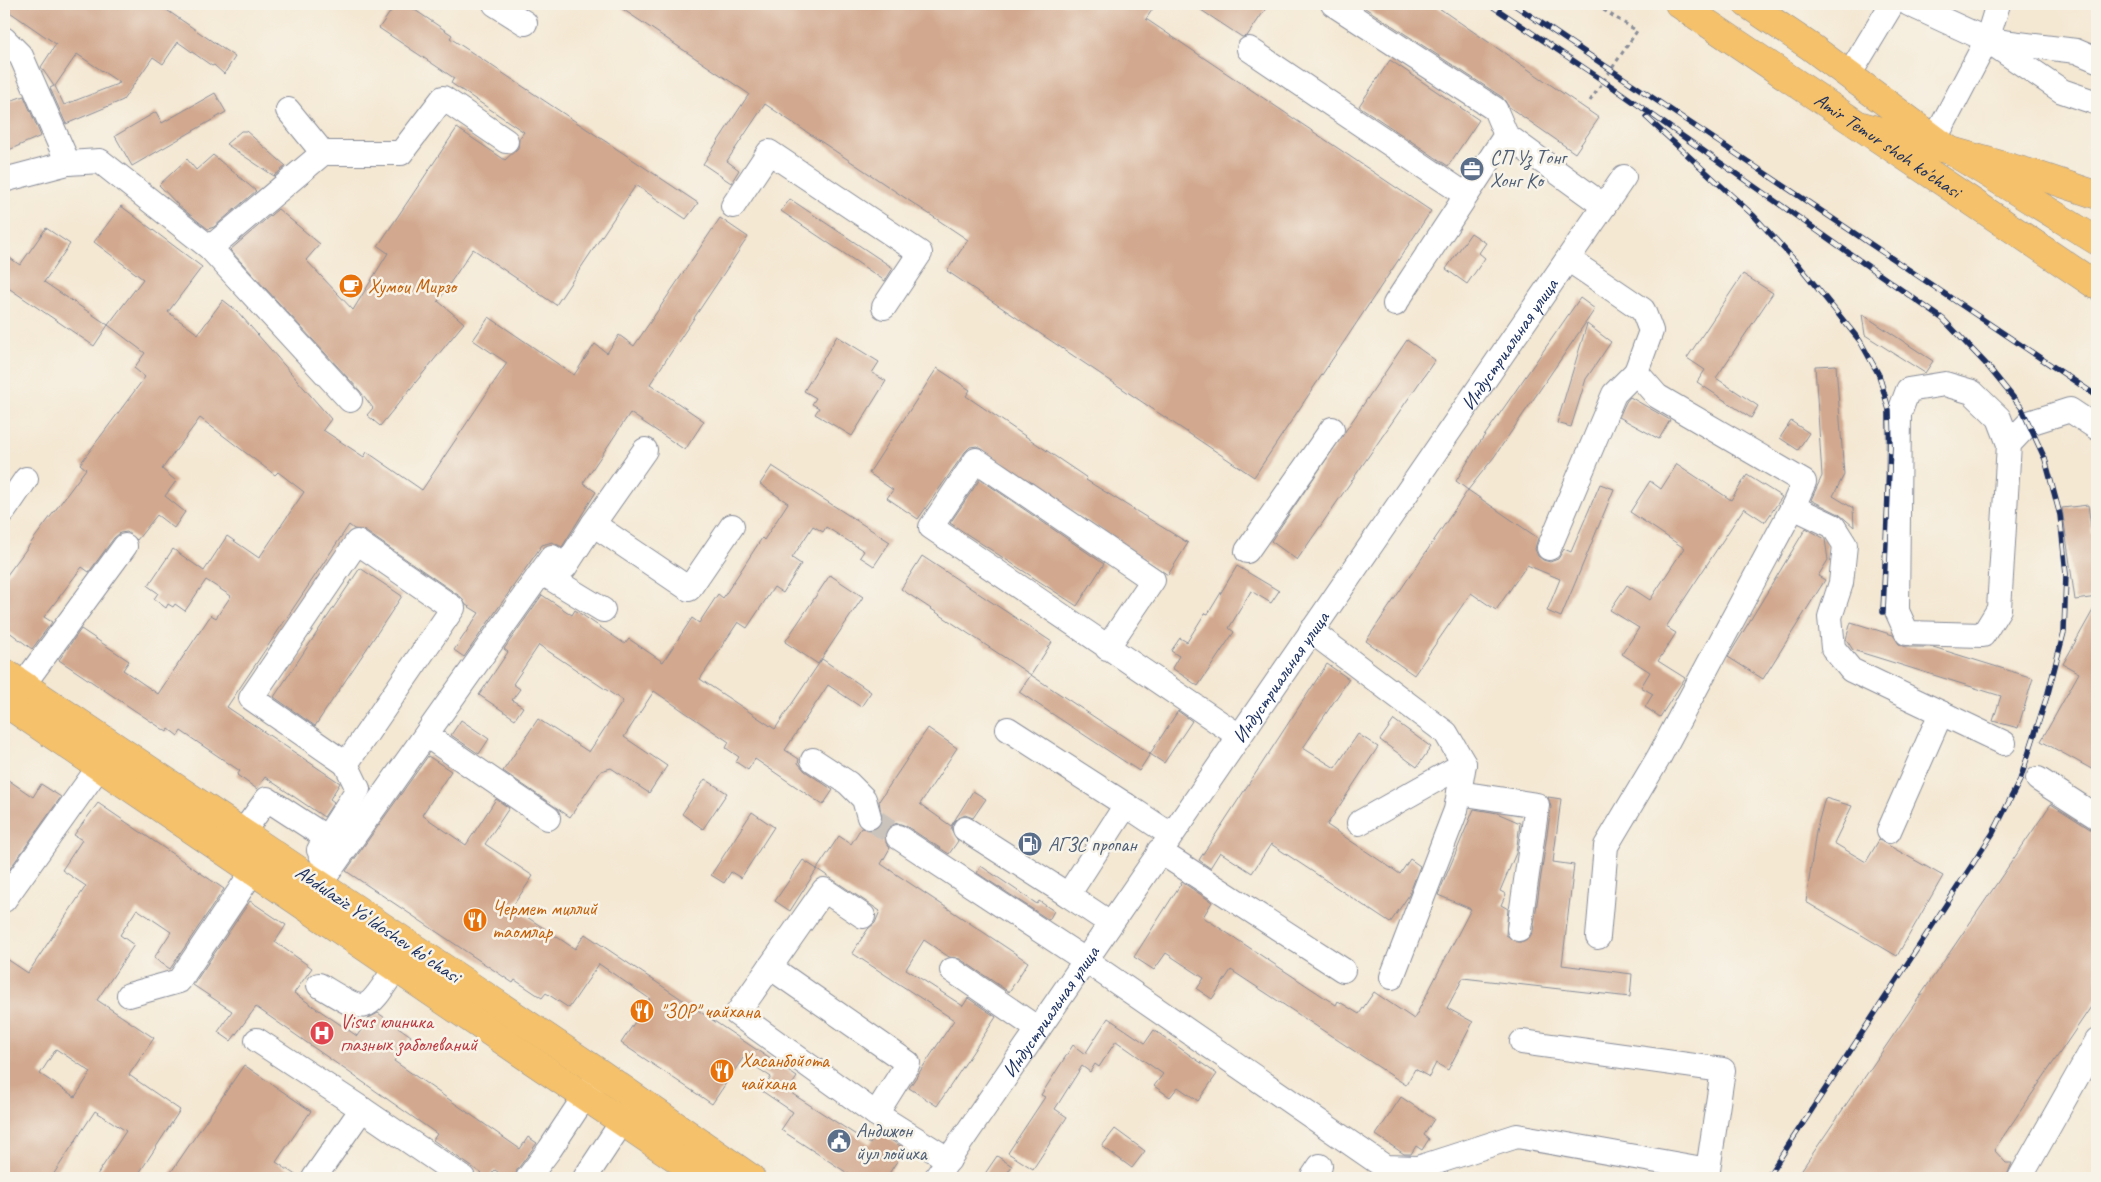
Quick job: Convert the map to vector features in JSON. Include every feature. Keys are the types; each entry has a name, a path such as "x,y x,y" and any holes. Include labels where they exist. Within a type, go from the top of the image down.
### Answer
{"main road":[{"name":"Amir Temur shoh ko'chasi","path":"1679,4 2097,286"},
{"name":"Amir Temur shoh ko'chasi","path":"1747,4 1849,75 1941,144 2097,241"},
{"path":"1859,125 1941,144 2097,195"},
{"name":"Abdulaziz Yoʻldoshev koʻchasi","path":"10,686 99,767 585,1096 630,1110 751,1178"},
{"name":"Abdulaziz Yoʻldoshev koʻchasi","path":"10,686 243,832 324,877 600,1073 630,1110 705,1178"}],"street":[{"path":"495,4 525,24"},
{"path":"1333,4 1495,109 1506,135 1604,206"},
{"path":"1849,75 1892,4"},
{"path":"1941,144 1987,40 1998,4"},
{"path":"1920,6 1987,40 2062,91 2097,103"},
{"path":"4,39 21,56 68,164"},
{"path":"1987,40 2076,51 2097,60"},
{"path":"1249,49 1466,195"},
{"path":"210,248 323,153 401,153 443,98 506,140"},
{"path":"288,110 323,153"},
{"path":"1395,304 1506,135"},
{"path":"733,206 769,152 920,252 884,307"},
{"path":"4,180 68,164 100,161 210,248 350,400"},
{"name":"Индустриальная улица","path":"943,1169 1084,960 1624,177"},
{"path":"1550,548 1614,394 1636,372 1651,331 1643,310 1568,259"},
{"path":"1598,938 1606,846 1659,757 1793,507 1804,482 1657,396 1636,372"},
{"path":"2009,444 1999,418 1972,392 1945,384 1908,390 1899,414 1897,611 1907,633 1983,635 1999,609 2009,444 2029,424 2070,410 2097,428"},
{"path":"1247,551 1332,429"},
{"path":"324,877 552,558 565,567 646,450"},
{"path":"1107,648 1153,580 976,460 931,527 1107,648 1239,736"},
{"path":"4,511 26,479"},
{"path":"1793,507 1833,526 1845,545 1841,582 1830,617 1833,648 1851,670 2004,743"},
{"path":"593,524 689,589 732,526"},
{"path":"324,877 318,850 358,789 346,764 251,698 357,542 453,608 346,764"},
{"path":"10,686 125,546"},
{"path":"542,573 603,610"},
{"path":"1311,632 1446,733 1464,764 1456,810 1392,977"},
{"path":"1889,831 1941,713"},
{"path":"1008,729 1126,806 1165,843 1344,970"},
{"path":"426,735 548,818"},
{"path":"813,760 848,783 864,799 869,817"},
{"path":"1360,822 1464,764"},
{"path":"4,900 99,767"},
{"path":"2038,779 2097,817"},
{"path":"1459,793 1536,805 1518,929"},
{"path":"243,832 266,799 327,838"},
{"path":"1068,895 1126,806"},
{"path":"965,829 1110,923"},
{"path":"898,837 1084,960 1385,1167 1418,1168 1517,1136 1708,1170 1723,1070 1522,1042"},
{"path":"129,995 179,981 253,872"},
{"path":"863,916 824,890 737,1014 876,1114 943,1169"},
{"path":"770,967 908,1063 876,1114"},
{"path":"319,985 352,1005 364,1006 374,1000 395,969"},
{"path":"952,970 1038,1029"},
{"path":"257,1040 463,1178"},
{"path":"2020,1178 2097,1041"},
{"path":"528,1178 550,1149 600,1073"},
{"path":"314,1178 362,1109"},
{"path":"585,1178 630,1110"}],"path":[{"path":"1590,101 1637,31 1594,4"}],"building":[{"path":"4,4 158,4 235,57 224,74 214,65 212,66 178,42 163,64 153,57 123,100 66,124 50,88 54,86 41,67 56,44 4,8","holes":["77,54 120,83 64,105 55,86"]},
{"path":"396,4 406,4 452,35 450,38 698,203 686,219 636,185 556,305 473,249 438,301 464,323 380,426 367,415 373,408 360,391 230,250 278,209 320,244 306,260 353,310 388,253 378,246 457,128 505,160 518,148 519,139 524,132 451,83 454,78 379,28"},
{"path":"615,4 1156,4 1146,19 1431,211 1254,477 947,271 968,240 765,104 727,161 739,170 731,183 703,164 749,94"},
{"path":"1192,4 1269,4 1247,36 1242,37"},
{"path":"1359,4 1433,4 1599,118 1575,153 1509,107 1502,97"},
{"path":"1390,60 1479,120 1448,166 1359,106"},
{"path":"215,93 226,112 132,166 115,136 156,112 162,123"},
{"path":"24,96 41,136 4,152 4,103"},
{"path":"241,131 246,131 286,166 274,176 226,144"},
{"path":"213,155 256,191 214,227 208,229 179,206 159,185 187,159 196,170"},
{"path":"790,199 893,268 885,281 781,211"},
{"path":"121,206 202,267 168,312 198,334 223,300 237,311 331,419 323,430 364,457 367,452 422,490 507,363 473,340 489,317 574,375 595,344 607,353 619,335 634,346 720,218 748,237 650,384 704,421 685,450 630,413 583,483 596,492 562,547 552,542 542,545 464,657 454,650 479,613 466,605 461,597 365,531 354,529 349,525 227,707 340,783 330,799 334,802 324,817 265,777 257,789 237,775 240,771 181,731 178,736 169,729 167,732 59,660 81,629 129,661 123,670 158,694 211,615 216,618 231,596 206,580 185,611 175,604 173,607 168,604 166,608 154,599 158,593 148,586 173,549 204,571 227,536 259,558 304,492 278,472 275,475 200,418 162,469 176,481 165,496 185,512 174,528 157,515 137,540 127,532 120,533 114,538 89,572 82,567 44,617 52,622 32,649 4,628 4,579 86,469 80,464 145,377 134,368 145,353 108,325 143,279 94,242"},
{"path":"46,228 70,244 44,282 108,325 94,346 4,285 4,254 20,265"},
{"path":"1471,233 1486,243 1479,253 1485,258 1467,284 1446,269"},
{"path":"1743,274 1773,293 1716,378 1758,406 1751,418 1697,382 1705,370 1687,358"},
{"path":"1580,298 1595,309 1494,457 1468,490 1456,481 1478,445"},
{"path":"1862,314 1933,361 1925,373 1865,335"},
{"path":"1587,324 1611,342 1586,379 1571,427 1557,423"},
{"path":"837,336 879,362 872,373 886,381 852,436 815,414 819,408 812,404 816,398 804,391"},
{"path":"1407,340 1435,360 1297,560 1271,541"},
{"path":"1836,365 1844,475 1833,496 1853,508 1854,527 1839,514 1811,500 1822,476 1815,366"},
{"path":"937,368 970,390 966,396 1087,478 1086,480 1188,543 1168,575 977,446 970,447 965,452 918,519 887,498 893,490 869,473"},
{"path":"1630,397 1670,420 1659,439 1619,417"},
{"path":"1791,421 1809,433 1798,450 1780,438"},
{"path":"1677,464 1731,500 1747,475 1782,497 1765,522 1744,508 1666,627 1676,633 1658,661 1685,678 1660,717 1645,707 1653,694 1641,687 1650,672 1622,654 1639,628 1610,610 1627,585 1650,600 1684,548 1630,512 1650,481 1661,489"},
{"path":"772,466 890,542 874,566 860,557 864,551 826,527 823,532 813,526 792,558 801,564 783,593 774,587 747,628 738,622 700,679 775,729 822,659 871,692 861,707 828,685 785,750 799,759 798,763 805,771 833,790 823,805 755,759 748,770 736,762 739,757 726,748 729,742 654,691 624,737 667,766 649,793 611,768 601,771 570,817 503,771 538,719 589,752 623,701 539,645 513,684 520,689 512,700 523,707 515,719 479,695 508,652 504,649 542,595 572,615 575,610 625,644 629,639 663,662 692,618 699,623 718,594 723,598 762,538 764,540 788,503 760,484"},
{"path":"980,479 1104,564 1077,606 950,523"},
{"path":"1600,484 1614,489 1561,617 1547,611 1560,579 1527,565 1496,610 1471,593 1414,675 1366,641 1468,490 1538,538 1535,549 1538,556 1550,562 1558,559 1564,549 1571,552"},
{"path":"2088,505 2092,534 2097,531 2097,597 2075,600 2062,508"},
{"path":"1806,528 1825,539 1828,560 1818,576 1825,580 1763,679 1728,657"},
{"path":"922,556 1052,642 1031,675 901,589"},
{"path":"1237,566 1279,591 1271,603 1251,591 1229,628 1234,632 1198,686 1172,668 1179,656 1171,651 1180,638 1187,642 1205,613 1208,614"},
{"path":"360,568 402,596 315,726 274,697"},
{"path":"830,575 863,597 818,664 785,642"},
{"path":"2097,603 2097,772 2041,741 2079,673 2063,664"},
{"path":"1851,622 1893,635 1899,644 1906,647 1933,647 2033,678 2018,728 1993,721 2001,696 1853,650 1846,639"},
{"path":"1327,664 1349,679 1303,748 1335,768 1358,734 1378,747 1327,825 1400,874 1410,859 1420,866 1409,895 1390,923 1271,844 1252,873 1220,852 1210,868 1199,860"},
{"path":"1031,675 1150,754 1139,771 1019,692"},
{"path":"1178,711 1192,721 1164,763 1150,754"},
{"path":"461,720 489,739 479,754 451,735"},
{"path":"1394,720 1431,747 1417,767 1380,740"},
{"path":"928,728 957,748 920,804 951,826 954,822 951,829 958,841 949,854 906,826 898,823 891,825 886,830 886,843 890,848 881,864 1028,962 1009,992 960,959 949,957 924,940 906,969 963,1006 968,998 996,1017 937,1106 909,1088 954,1020 852,953 868,929 875,923 880,911 817,869 839,836 851,844 861,828 872,830 879,826 882,820 879,801"},
{"path":"428,756 451,771 422,815 466,845 496,799 509,808 485,844 533,876 512,907 575,949 585,934 797,1077 788,1091 870,1144 878,1132 905,1149 886,1178 855,1178 781,1130 793,1112 762,1091 771,1077 743,1058 712,1104 621,1043 650,999 599,964 569,1008 546,993 542,998 515,980 513,983 346,871"},
{"path":"4,777 33,797 41,784 61,797 4,877"},
{"path":"705,779 727,793 703,829 682,814"},
{"path":"973,791 986,799 973,818 965,815 954,821"},
{"path":"1548,797 1561,799 1553,862 1574,865 1562,965 1632,974 1630,997 1463,978 1447,1008 1473,1022 1448,1070 1436,1063 1429,1077 1415,1069 1406,1085 1231,970 1212,999 1197,989 1204,978 1166,953 1154,970 1134,957 1182,882 1212,902 1203,917 1336,1005 1338,1001 1359,1014 1374,992 1414,1019 1471,909 1438,895 1474,809 1497,813 1520,823 1516,853 1500,891 1506,894 1501,905 1508,909 1506,935 1517,942 1524,942 1533,931 1551,807"},
{"path":"1825,798 1852,806 1834,843 1866,862 1879,840 1943,876 1897,956 1806,902 1816,831"},
{"path":"98,803 224,889 170,969 154,958 171,932 137,909 120,935 134,945 97,1000 154,1038 129,1075 180,1110 136,1178 95,1178 126,1131 95,1111 51,1178 4,1178 4,957 28,973 86,886 62,870 82,840 74,835","holes":["56,1049 91,1072 75,1097 40,1074"]},
{"path":"2051,804 2090,829 2097,831 2097,998 1994,1150 2006,1163 2012,1163 2006,1178 1796,1178"},
{"path":"752,812 774,827 741,878 731,872 724,883 711,875"},
{"path":"803,860 817,869 790,911 775,901"},
{"path":"981,866 1037,904 1039,901 1054,911 1049,920 977,873"},
{"path":"250,901 286,925 275,942 312,968 294,993 357,1036 369,1018 378,1013 411,1036 394,1061 520,1149 528,1137 537,1143 517,1170 515,1178 506,1178 495,1170 488,1178 433,1140 437,1134 256,1007 231,1041 218,1032 232,1011 193,985"},
{"path":"1108,1018 1145,1043 1154,1030 1217,1074 1198,1101 1178,1087 1170,1097 1154,1086 1163,1074 1116,1041 1099,1067 1095,1064 1090,1072 1082,1066 1055,1109 1067,1117 1033,1169 1008,1153 1045,1097 1041,1095 1073,1045 1085,1054"},
{"path":"244,1065 311,1111 276,1162 300,1178 167,1178"},
{"path":"1401,1097 1434,1119 1424,1135 1429,1139 1422,1150 1416,1146 1411,1154 1404,1154 1376,1135"},
{"path":"1115,1129 1145,1151 1132,1168 1102,1146"},
{"path":"997,1156 1012,1166 1004,1178 982,1178"}],"tunnel":[{"path":"869,817 898,837"}],"railway":[{"path":"1489,4 1614,88 1943,319 1986,364 2021,407 2045,459 2060,515 2066,574 2064,632 2048,693 2020,780 1993,833 1767,1178"},
{"path":"1513,4 2097,396"},
{"path":"1646,117 1754,216 1797,263 1860,341 1879,375 1889,410 1890,448 1883,612"}],"place":[{"name":"СП Уз Тонг Хонг Ко","path":"1472,169"},
{"name":"Хумои Мирзо","path":"351,286"},
{"name":"АГЗС пропан","path":"1030,844"},
{"name":"Чермет миллий таомлар","path":"475,920"},
{"name":"\"ЗОР\" чайхана","path":"642,1011"},
{"name":"Visus клиника глазных заболеваний","path":"322,1033"},
{"name":"Хасанбойота чайхана","path":"722,1071"},
{"name":"Андижон йул лойиха","path":"839,1141"}]}
